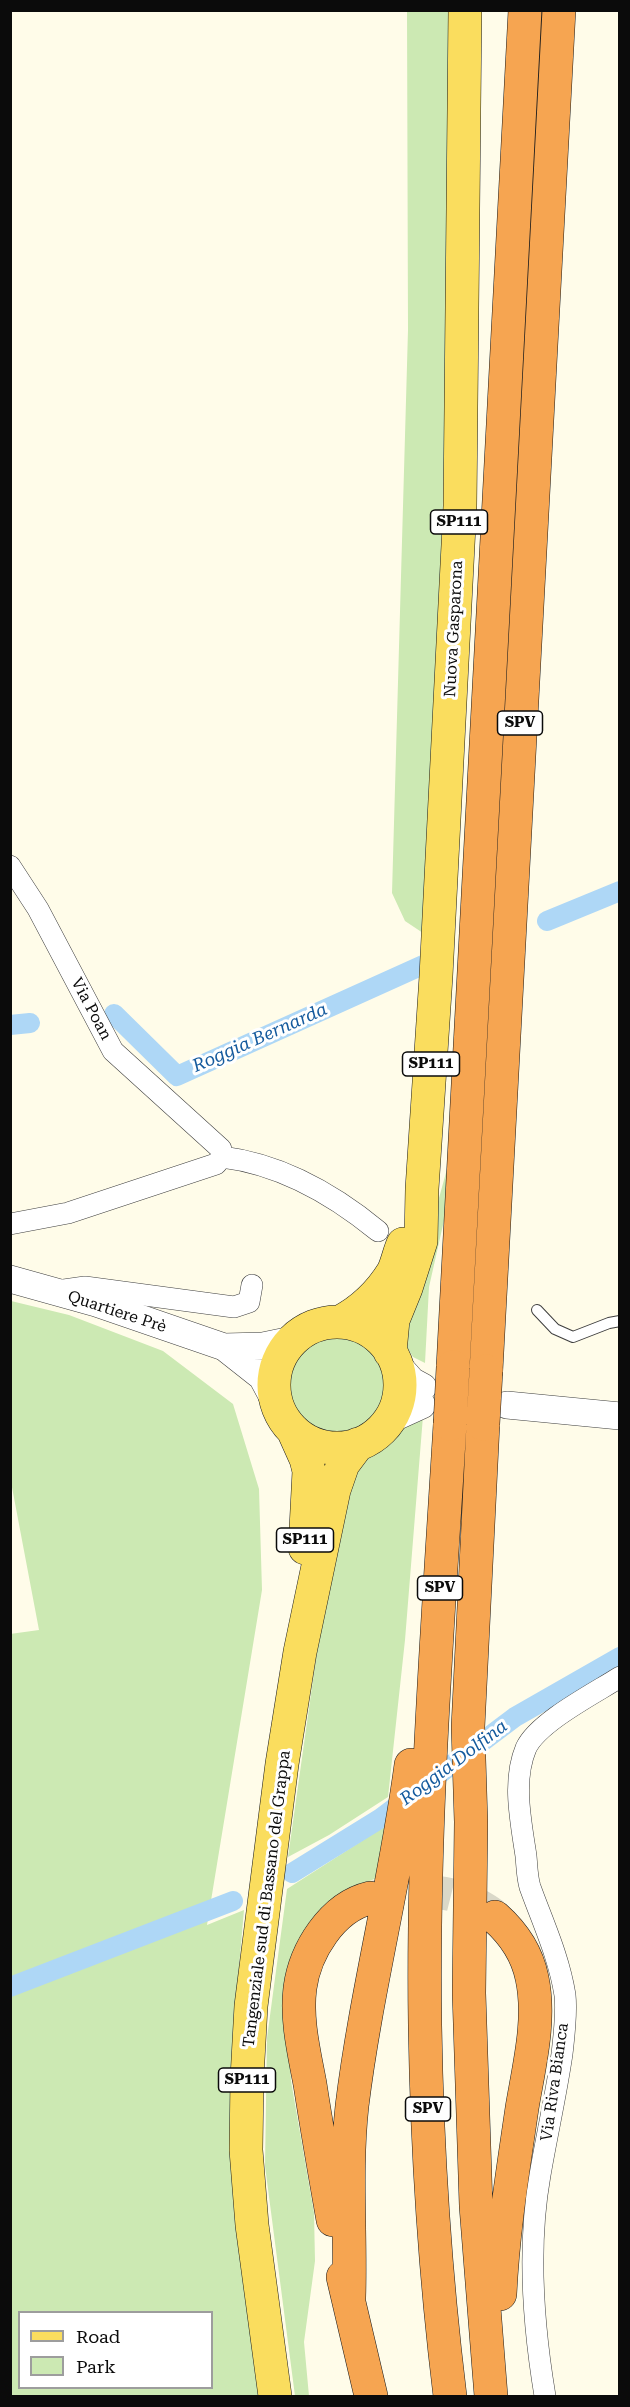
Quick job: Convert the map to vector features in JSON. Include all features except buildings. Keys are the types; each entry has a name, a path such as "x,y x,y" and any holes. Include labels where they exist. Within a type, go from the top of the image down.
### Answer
{"highway":[{"name":"SPV","path":"450,2397 435,2235 426,2066 428,1821 421,1760 450,1424 434,1382 462,1194 525,10"},
{"name":"SPV","path":"491,2397 480,2265 471,2100 469,1993 471,1822 468,1727 495,1414 486,1371 559,10"},
{"path":"348,2298 349,2155 352,2109 400,1841 421,1760 422,1636 434,1382"},
{"path":"370,1898 352,1905 323,1933 308,1959 300,1995 303,2044 337,2253 371,2397"},
{"path":"495,1917 509,1930 524,1953 532,1975 535,2006 502,2250 499,2332 503,2376 497,2397"},
{"path":"347,2397 355,2331"}],"main road":[{"name":"Nuova Gasparona","path":"389,1420 397,1402 399,1383 393,1358 393,1320 421,1240 422,1189 435,988 460,506 465,10"},
{"name":"Nuova Gasparona","path":"339,1322 356,1314 368,1303 393,1271 422,1189"},
{"name":"Nuova Gasparona","path":"292,1340 306,1330 322,1324 339,1322 359,1326 377,1336 393,1358"},
{"name":"SP111","path":"292,1340 281,1355 275,1371 274,1389 285,1419 312,1443 334,1448 358,1444 380,1430 389,1420"},
{"name":"Tangenziale sud di Bassano del Grappa","path":"285,1419 306,1459 309,1471 300,1652"},
{"name":"Tangenziale sud di Bassano del Grappa","path":"275,2397 252,2225 246,2150 251,2006 269,1854 300,1652 334,1490 343,1464 358,1444"}],"street":[{"name":"Via Poan","path":"10,866 38,909 113,1051 220,1149 222,1157"},
{"path":"10,1224 68,1213 216,1164 222,1157 250,1160 292,1175 361,1216 378,1231"},
{"name":"Quartiere Prè","path":"10,1279 96,1303 224,1347 262,1377 285,1419"},
{"path":"59,1293 72,1287 86,1287 234,1307 243,1306 249,1302 252,1285"},
{"name":"Quartiere Prè","path":"224,1347 263,1346 292,1340"},
{"path":"393,1358 412,1381 434,1382"},
{"path":"389,1420 434,1382"},
{"path":"495,1414 620,1416"},
{"name":"Via Riva Bianca","path":"545,2397 532,2299 535,2223 539,2177 555,2105 564,2038 565,1997 551,1940 529,1884 520,1816 519,1778 526,1748 536,1734 548,1723 620,1677"}],"lane":[{"path":"537,1310 555,1329 573,1337 620,1321"}],"green space":[{"path":"407,11 450,11 449,315 441,562 423,933 405,921 392,893 408,330"},
{"path":"447,1169 445,1216 429,1287 425,1363 413,1357 406,1346 410,1303"},
{"path":"11,1301 69,1315 163,1351 233,1404 259,1489 262,1590 207,1925 244,1910 235,2013 262,2396 11,2396 10,1634 39,1630 11,1482"},
{"path":"336,1336 355,1339 371,1350 382,1366 385,1385 382,1404 371,1420 355,1431 336,1434 317,1431 301,1420 290,1404 287,1385 290,1366 301,1350 317,1339"},
{"path":"423,1416 405,1640 388,1797 329,1835 288,1857 322,1616 357,1454 382,1440 408,1419"},
{"path":"385,1826 381,1876 363,1884 288,2030 291,2081 314,2213 315,2261 304,2342 309,2396 295,2396 265,2166 267,2038 287,1889"}],"waterway":[{"name":"Roggia Bernarda","path":"547,921 620,891"},
{"name":"Roggia Bernarda","path":"114,1014 177,1076 423,965"},
{"name":"Roggia Bernarda","path":"10,1025 30,1023"},
{"name":"Roggia Dolfina","path":"292,1873 381,1818 515,1717 620,1657"},
{"name":"Roggia Dolfina","path":"10,1987 233,1901"}],"tunnel":[{"path":"370,1898 419,1891 449,1894 464,1899 494,1915"}]}
